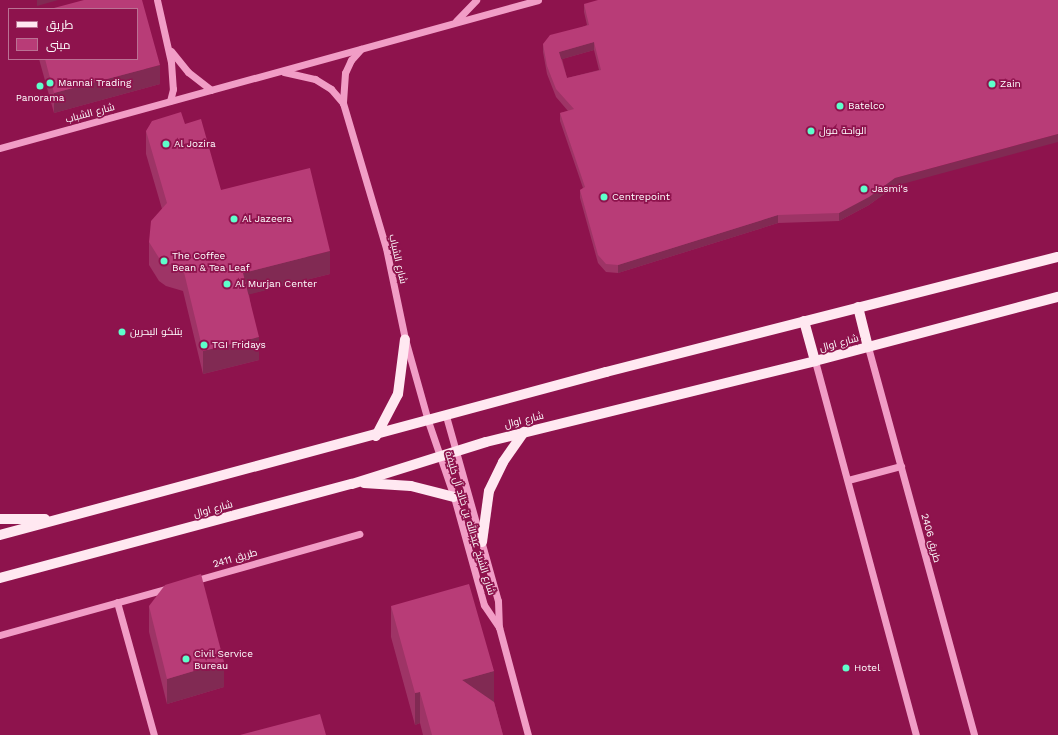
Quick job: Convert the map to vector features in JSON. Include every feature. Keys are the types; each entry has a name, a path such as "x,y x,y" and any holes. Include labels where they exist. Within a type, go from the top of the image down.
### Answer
{"main road":[{"path":"0,535 804,321 1058,257"},
{"name":"شارع اوال","path":"0,578 352,484 439,456 524,432 815,361 1058,297"},
{"path":"858,307 868,347"},
{"path":"804,321 815,361"},
{"path":"376,436 398,394 406,339"},
{"path":"482,542 489,491 503,462 524,432"},
{"path":"352,484 405,485 454,497"},
{"path":"0,519 57,519"}],"street":[{"path":"157,0 169,49 173,75 170,101"},
{"path":"453,24 468,11 476,0"},
{"path":"505,0 507,8"},
{"name":"شارع الشباب","path":"0,148 538,0"},
{"path":"169,49 188,72 211,90"},
{"name":"شارع الشباب","path":"361,49 351,60 345,73 342,88 343,103 386,248 406,339 428,421"},
{"name":"شارع الشباب","path":"278,71 315,79 331,89 343,103"},
{"name":"طريق 2406","path":"868,347 974,735"},
{"path":"815,361 916,735"},
{"name":"شارع الشيخ عبدالله بن خالد آل خليفة","path":"446,416 498,601 499,627 528,735"},
{"name":"شارع الشيخ عبدالله بن خالد آل خليفة","path":"428,421 454,497 484,605 499,627"},
{"path":"848,480 901,466"},
{"name":"طريق 2411","path":"0,634 359,534"},
{"path":"117,602 154,735"}],"building":[{"path":"84,0 142,0 160,65 54,93 45,60 138,60 138,8 54,8"},
{"name":"الواحة مول","path":"598,0 1058,0 1058,134 895,178 869,197 839,213 778,215 618,265 606,264 598,255 580,190 585,187 560,113 574,109 556,89 547,66 543,44 550,35 589,25 584,4","holes":["594,42 601,70 567,78 559,52"]},
{"path":"181,112 185,124 201,119 221,190 310,168 330,251 243,273 259,337 203,351 183,268 166,263 159,258 149,242 151,221 167,203 146,131 152,121"},
{"name":"Civil Service Bureau","path":"201,574 224,662 167,679 149,606 165,585"},
{"path":"469,584 494,671 462,680 494,702 503,735 432,735 420,692 415,693 391,606"},
{"path":"320,714 326,735 240,735"}],"place":[{"name":"Mannai Trading","path":"50,83"},
{"name":"Zain","path":"992,84"},
{"name":"Panorama","path":"40,86"},
{"name":"Batelco","path":"840,106"},
{"name":"الواحة مول","path":"811,131"},
{"name":"Al Jozira","path":"166,144"},
{"name":"Jasmi's","path":"864,189"},
{"name":"Centrepoint","path":"604,197"},
{"name":"Al Jazeera","path":"234,219"},
{"name":"The Coffee Bean & Tea Leaf","path":"164,261"},
{"name":"Al Murjan Center","path":"227,284"},
{"name":"بتلكو البحرين","path":"122,332"},
{"name":"TGI Fridays","path":"204,345"},
{"name":"Civil Service Bureau","path":"186,659"},
{"name":"Hotel","path":"846,668"}]}
